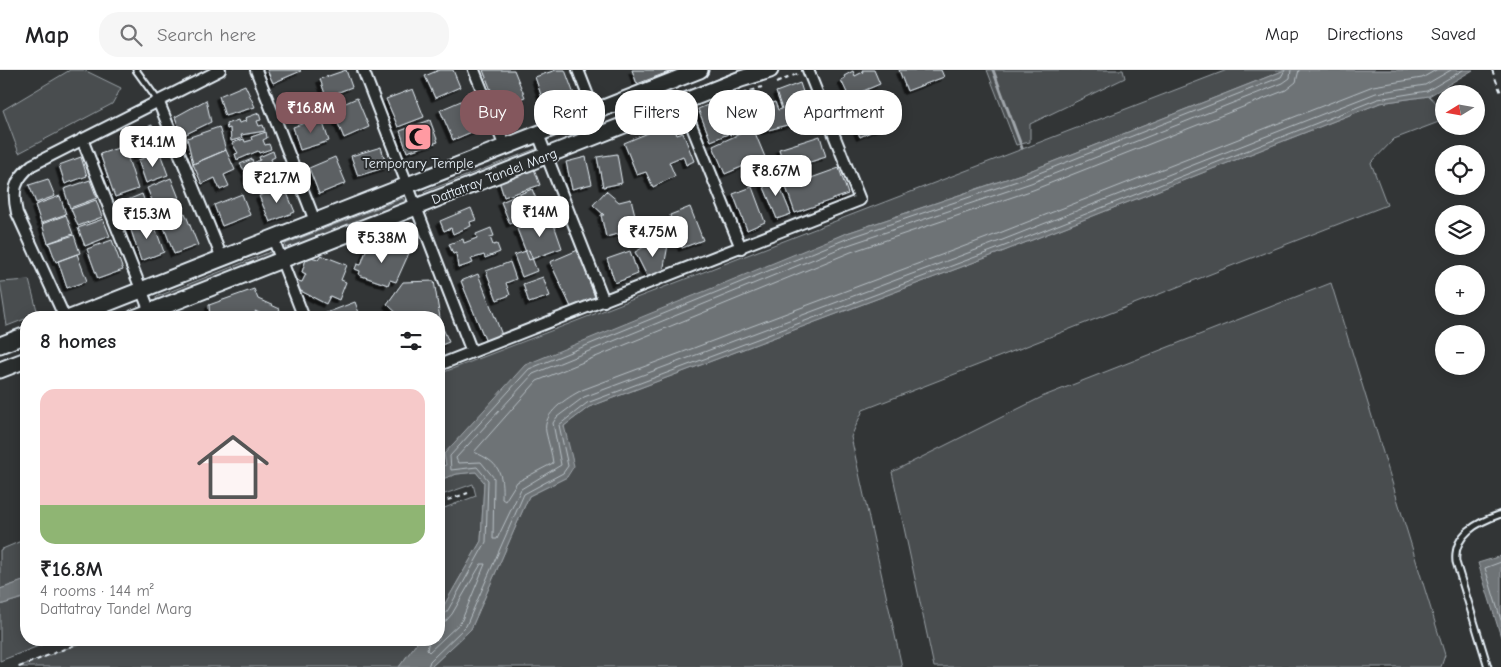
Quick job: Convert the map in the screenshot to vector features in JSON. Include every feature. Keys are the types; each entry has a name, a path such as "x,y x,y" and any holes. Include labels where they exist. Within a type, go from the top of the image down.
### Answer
{"main road":[{"name":"Dattatray Tandel Marg","path":"605,108 700,70"},
{"name":"Dattatray Tandel Marg","path":"698,96 770,70"},
{"name":"Dattatray Tandel Marg","path":"158,311 615,128"},
{"name":"Dattatray Tandel Marg","path":"88,311 535,135"},
{"path":"0,345 20,337"},
{"path":"0,370 20,362"}],"street":[{"path":"62,311 17,214 13,195 16,183 32,165 159,103 220,70"},
{"path":"256,70 315,221"},
{"path":"363,70 472,352"},
{"path":"474,70 505,147"},
{"path":"578,70 586,90"},
{"path":"445,363 860,200 808,70"},
{"path":"159,103 222,258"},
{"path":"538,135 604,301"},
{"path":"695,135 741,248"},
{"path":"82,139 150,311"},
{"path":"273,238 301,311"}],"lane":[{"path":"136,70 159,103"},
{"path":"1488,667 1455,556 1456,548 1470,529 1481,521 1501,514"}],"path":[{"path":"1492,70 1501,93"},
{"path":"445,501 468,493"},
{"path":"19,667 72,646"}],"shaded area":[{"path":"70,70 84,70 121,88 112,104 19,153 3,110"},
{"path":"739,70 754,70 698,92 698,90 689,90"},
{"path":"987,70 1123,70 1125,78 1030,124 1030,142 1016,145"},
{"path":"1227,70 1285,70 1027,172 844,234 484,411 445,453 445,372"},
{"path":"1429,96 1435,101 1435,123 1394,139 1371,163 1387,205 863,410 851,437 902,667 431,667 471,629 529,496 567,477 564,426 589,407 1004,251 1380,103"},
{"path":"615,119 615,124 605,128 605,123"},
{"path":"575,135 588,135 557,147 555,143"},
{"path":"538,148 540,154 426,199 424,192"},
{"path":"403,198 407,206 286,253 285,244"},
{"path":"270,252 273,258 157,303 156,297"},
{"path":"29,280 37,311 20,311 20,321 7,326 0,282"},
{"path":"1331,283 1445,655 1441,667 934,667 892,472 1044,396"},
{"path":"476,472 484,482 481,541 445,604 445,508 476,496 473,484 445,494 445,478 457,474"},
{"path":"20,542 20,582 0,589 0,550"},
{"path":"20,599 20,646 39,646 0,661 0,605"},
{"path":"73,646 415,646 399,667 18,667"}],"water":[{"path":"1285,70 1473,70 1448,85 1435,85 1435,92 1429,96 1380,103 1004,251 589,407 564,426 574,466 567,477 529,496 471,629 431,667 399,667 415,646 445,646 445,604 481,541 484,482 476,472 457,474 445,478 445,453 525,365 844,234 1027,172"},
{"path":"1501,556 1501,637 1478,563"},
{"path":"20,582 20,599 0,605 0,589"}],"building":[{"path":"267,70 300,70 301,71 273,83"},
{"path":"346,70 352,87 326,97 320,79"},
{"path":"439,70 453,70 460,87 435,98 425,76"},
{"path":"483,70 514,70 522,90 491,90"},
{"path":"556,70 565,70 572,90 539,90 535,77"},
{"path":"632,70 671,70 671,71 637,84"},
{"path":"862,70 874,70 880,84 866,90 846,90 841,80 845,78 844,76 853,71 855,76 863,72"},
{"path":"899,70 941,70 944,77 907,91"},
{"path":"800,83 802,90 785,90 785,126 775,128 775,102 778,110 782,109 776,92"},
{"path":"245,85 255,107 225,116 219,96"},
{"path":"413,89 424,117 398,127 386,99"},
{"path":"357,98 369,127 344,138 332,109"},
{"path":"206,100 211,122 182,136 175,117"},
{"path":"460,101 460,135 465,135 453,140 440,110"},
{"path":"708,105 708,134 698,109"},
{"path":"259,113 261,120 257,121 259,126 263,125 265,131 241,135 242,138 231,141 230,128 227,129 226,124 238,120 239,123 246,121 245,118"},
{"path":"321,117 329,141 300,150 293,127"},
{"path":"430,120 438,142 407,152 400,131"},
{"path":"152,125 160,149 136,157 128,134"},
{"path":"219,127 226,150 193,164 187,138"},
{"path":"266,132 267,138 263,140 265,145 269,144 271,149 259,153 258,151 237,160 235,154 238,153 232,143 244,139 245,142 252,140 251,137"},
{"path":"643,135 684,135 694,161 686,165 683,156 669,162 675,176 653,187 646,172 637,175 624,143"},
{"path":"709,135 726,135 711,141"},
{"path":"737,135 756,135 765,157 725,174 713,146"},
{"path":"820,136 826,157 785,170 779,149"},
{"path":"124,146 138,189 115,197 100,154"},
{"path":"381,147 387,167 358,176 351,156"},
{"path":"226,150 235,170 224,175 229,186 220,190 215,178 202,184 193,164"},
{"path":"273,151 275,157 271,159 273,164 277,163 280,168 257,174 258,177 247,181 245,175 247,174 240,164 252,159 253,163 260,160 259,157"},
{"path":"160,153 168,175 146,183 138,160"},
{"path":"617,154 622,183 603,187 597,157"},
{"path":"81,157 87,176 65,184 59,165"},
{"path":"335,157 346,183 319,194 309,168"},
{"path":"586,157 592,184 572,189 566,162"},
{"path":"533,166 540,185 504,197 498,178"},
{"path":"839,168 848,194 795,213 786,187"},
{"path":"775,175 791,214 777,219 761,180"},
{"path":"171,178 183,208 159,217 147,188"},
{"path":"48,179 55,196 36,203 29,185"},
{"path":"90,180 97,198 70,208 64,189"},
{"path":"284,186 295,212 270,222 259,196"},
{"path":"752,187 765,222 747,230 733,194"},
{"path":"532,189 541,211 510,224 501,202"},
{"path":"606,191 619,202 631,199 636,219 624,222 626,232 606,237 601,215 604,215 593,205"},
{"path":"142,194 149,213 126,222 118,204"},
{"path":"242,194 250,215 222,226 214,205"},
{"path":"60,196 66,214 41,223 35,205"},
{"path":"96,200 102,217 78,226 71,209"},
{"path":"690,207 703,240 682,248 677,234 665,238 661,226 672,223 670,215"},
{"path":"471,208 476,220 470,222 471,226 453,234 451,228 444,231 440,221"},
{"path":"185,213 198,245 174,254 162,222"},
{"path":"66,215 73,234 48,243 42,224"},
{"path":"551,216 562,248 529,260 517,229"},
{"path":"103,219 110,236 85,246 78,228"},
{"path":"152,219 164,252 141,261 130,227"},
{"path":"491,228 494,236 490,237 493,245 497,244 500,252 485,258 484,255 471,259 473,263 458,268 456,253 453,254 449,244 463,239 464,243 477,238 476,234"},
{"path":"74,235 80,253 56,262 49,243"},
{"path":"658,239 668,245 663,272 648,278 635,252"},
{"path":"112,240 123,270 98,279 87,249"},
{"path":"369,242 409,253 396,282 390,280 388,285 359,275 360,271 355,269 357,264 361,265"},
{"path":"529,250 537,271 522,277 514,255"},
{"path":"578,250 596,300 571,307 550,262"},
{"path":"630,251 638,274 615,283 607,259"},
{"path":"77,254 87,281 67,288 58,261"},
{"path":"321,255 347,265 341,280 346,282 339,300 330,296 326,304 295,288 298,281 302,282 306,274 302,272 307,256 318,259"},
{"path":"510,262 516,279 506,283 510,295 497,300 486,271"},
{"path":"478,274 502,335 486,342 461,281"},
{"path":"543,277 550,296 529,303 523,284"},
{"path":"434,281 439,311 394,311 387,304 403,282"},
{"path":"254,289 258,299 280,309 279,311 209,311 209,305"},
{"path":"355,302 358,311 331,311"},
{"path":"445,333 449,342 445,344"}],"waterway":[{"path":"993,70 1022,148"}],"place":[{"name":"Temporary Temple","path":"418,137"}]}
